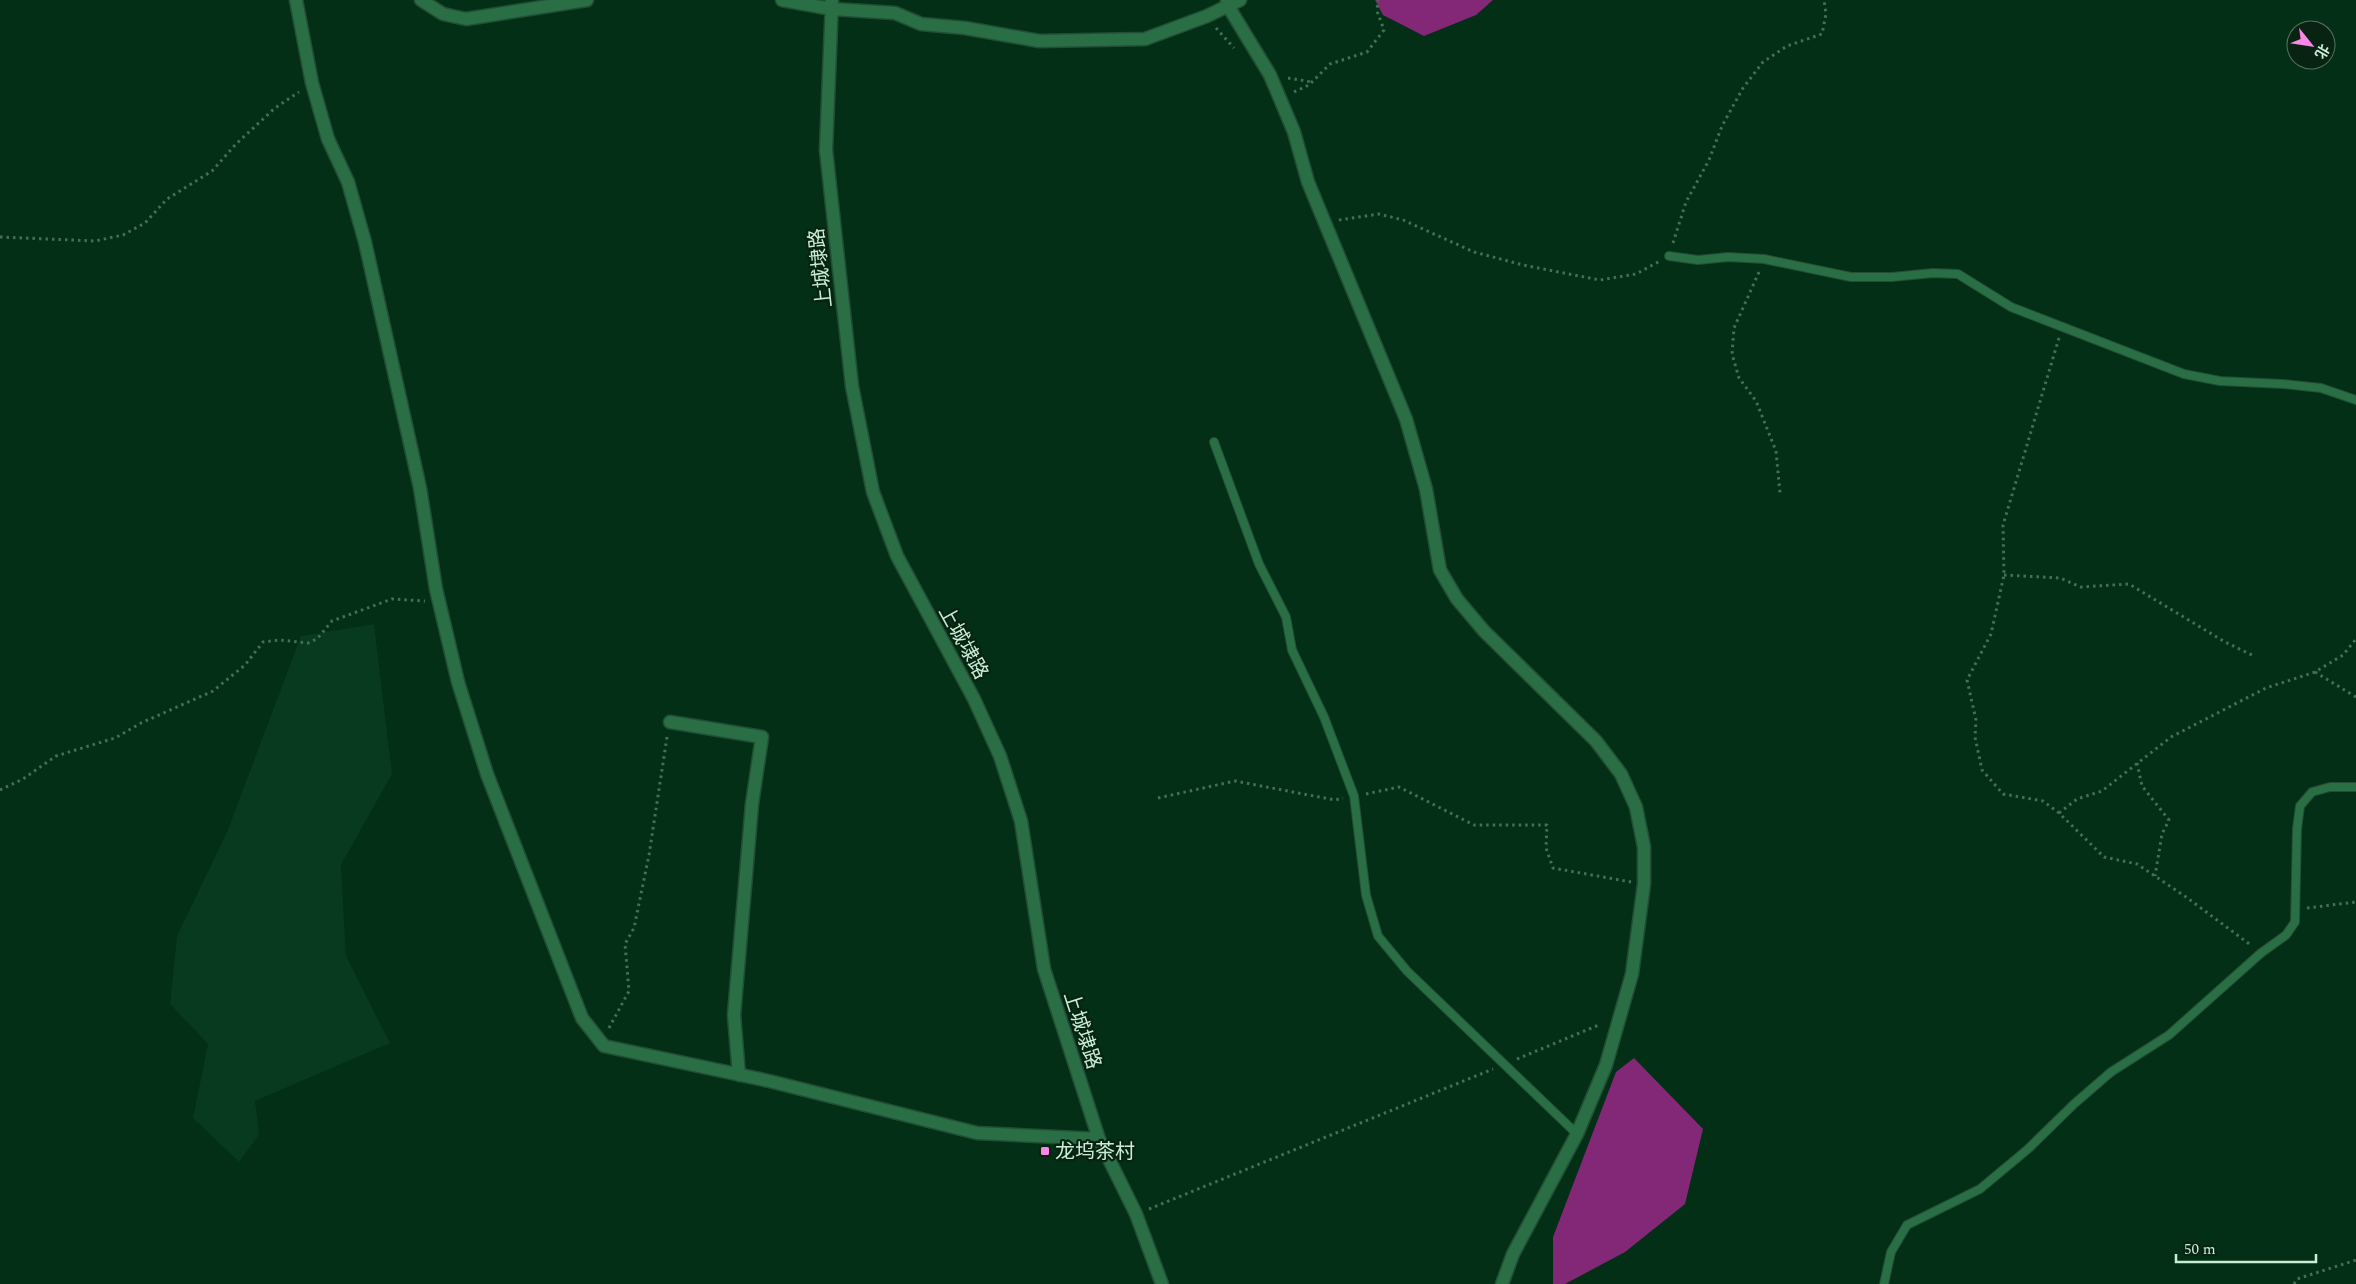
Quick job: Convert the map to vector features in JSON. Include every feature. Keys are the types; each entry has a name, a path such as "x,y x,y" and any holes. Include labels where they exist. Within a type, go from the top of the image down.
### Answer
{"street":[{"path":"296,0 312,83 328,139 348,182 365,242 420,488 439,602 458,682 487,774 582,1018 604,1046 739,1074 977,1133 1099,1139"},
{"path":"421,0 443,14 466,19 587,0"},
{"path":"782,0 832,4 895,14 921,24 965,28 1038,41 1145,38 1207,16 1231,2 1270,75 1294,132 1308,182 1406,419 1426,489 1440,570 1457,599 1484,632 1596,741 1621,774 1636,806 1644,847 1644,884 1632,974 1606,1064 1577,1134 1513,1254 1502,1284"},
{"name":"上城埭路","path":"832,4 826,150 852,386 873,492 897,556 974,699 1000,756 1021,821 1044,968 1099,1139 1136,1214 1162,1284"},
{"path":"670,722 762,737 752,804 734,1015 739,1074"}],"lane":[{"path":"1669,256 1698,260 1728,256 1764,258 1851,277 1892,277 1932,272 1958,274 2011,307 2184,374 2220,381 2321,388 2356,400"},
{"path":"1214,442 1260,564 1286,616 1292,650 1324,717 1354,796 1366,895 1378,936 1408,971 1577,1134"},
{"path":"1884,1284 1891,1252 1908,1225 1980,1190 2028,1149 2074,1104 2111,1072 2169,1036 2261,953 2286,935 2295,922 2297,829 2300,806 2312,792 2330,787 2356,787"}],"path":[{"path":"1279,98 1309,85 1330,64 1367,52 1384,30 1377,11 1378,0"},
{"path":"1326,222 1379,214 1403,220 1474,252 1524,265 1600,280 1636,274 1669,256 1686,202 1709,160 1722,126 1743,88 1763,62 1787,46 1822,34 1826,14 1824,0"},
{"path":"0,236 94,241 123,235 145,224 166,199 212,171 236,144 276,108 312,83"},
{"path":"1764,258 1734,328 1732,354 1739,378 1756,401 1776,451 1780,493"},
{"path":"2063,328 2038,403 2002,525 2004,575 1991,634 1967,680 1976,720 1975,736 1982,770 2003,794 2043,802 2059,814 2104,857 2137,864 2186,897 2261,953"},
{"path":"2004,575 2060,578 2081,587 2129,584 2225,642 2252,655"},
{"path":"0,790 23,779 56,756 115,738 141,723 213,691 245,665 263,642 280,640 308,643 317,639 332,621 392,599 439,602"},
{"path":"2059,814 2077,798 2102,791 2170,737 2266,688 2314,672 2343,655 2356,639"},
{"path":"2314,672 2356,697"},
{"path":"601,1044 628,991 625,944 634,928 647,864 670,722"},
{"path":"2137,763 2142,786 2169,820 2162,834 2155,876"},
{"path":"1158,798 1235,781 1335,800 1399,787 1474,825 1547,825 1546,848 1553,868 1644,884"},
{"path":"2296,909 2356,902"},
{"path":"1136,1214 1620,1016"},
{"path":"2294,1284 2297,1279 2356,1260"}],"shaded area":[{"path":"1375,0 1493,0 1476,15 1424,36 1383,15"},
{"path":"374,624 392,774 341,865 346,956 390,1043 255,1101 259,1135 239,1162 193,1118 208,1044 170,1004 177,936 227,832 301,636"},
{"path":"1634,1058 1703,1129 1685,1204 1625,1252 1565,1284 1553,1284 1553,1237 1616,1072"}],"place":[{"name":"龙坞茶村","path":"1045,1151"}]}
